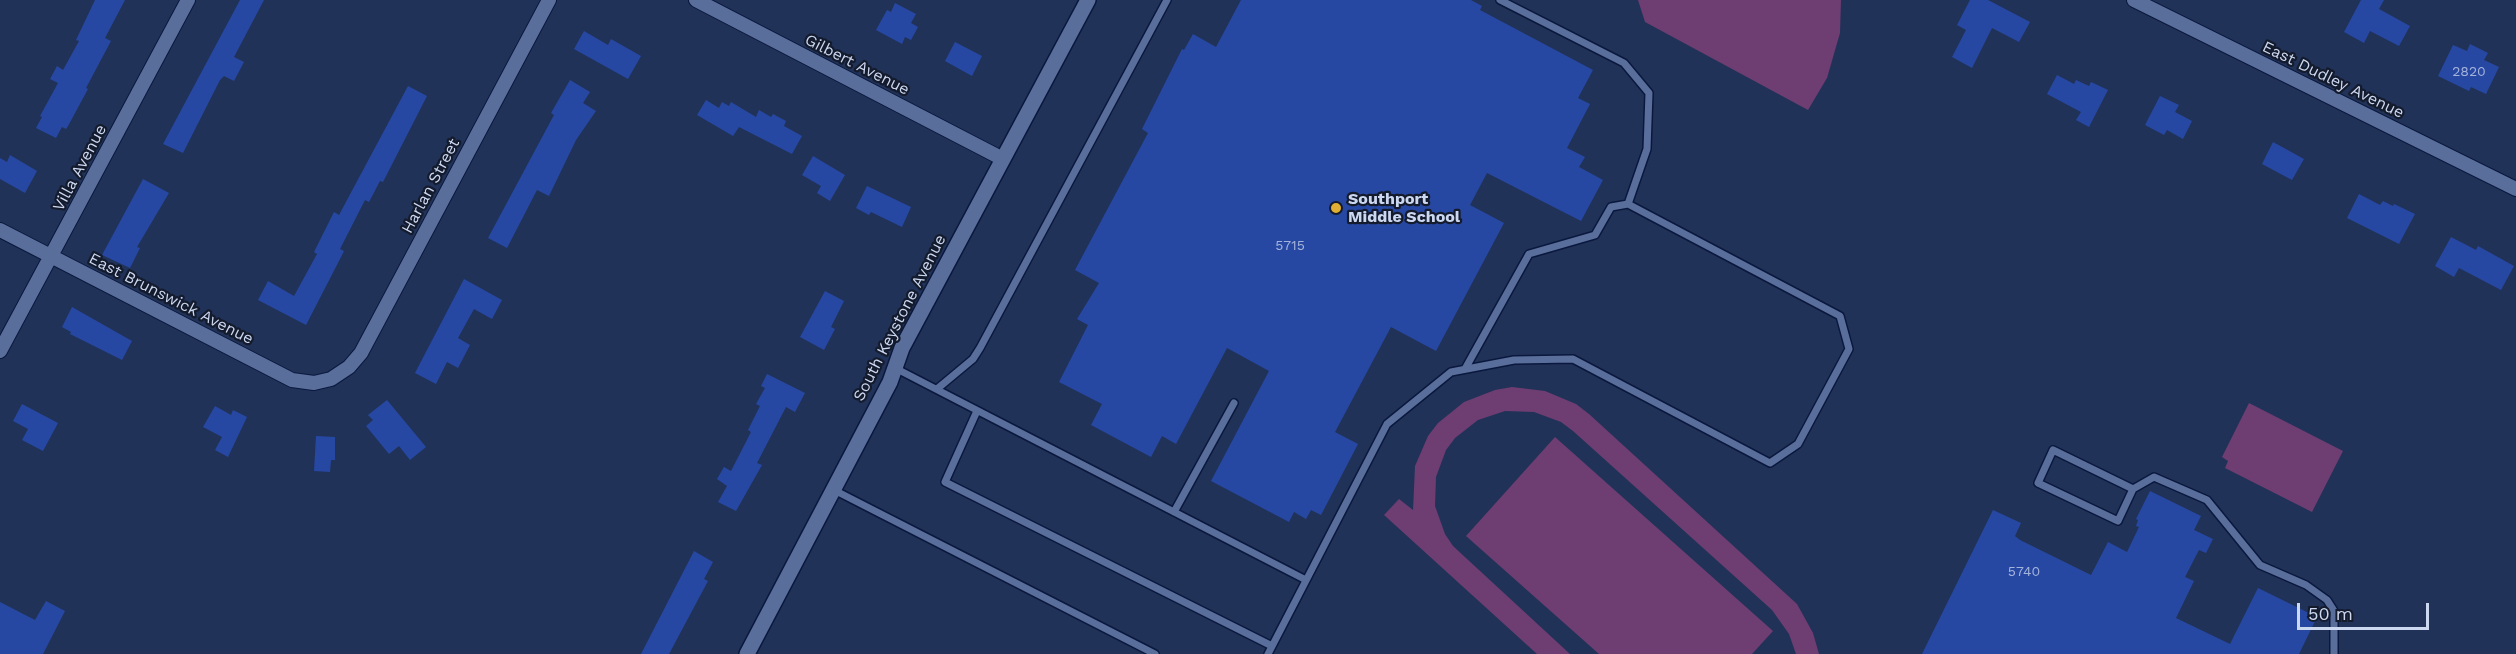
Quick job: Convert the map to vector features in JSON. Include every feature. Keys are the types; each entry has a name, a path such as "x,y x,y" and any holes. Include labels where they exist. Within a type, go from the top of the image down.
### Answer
{"main road":[{"name":"South Keystone Avenue","path":"747,654 895,368 902,348 1088,0"}],"street":[{"name":"Villa Avenue","path":"0,351 188,0"},
{"name":"Harlan Street","path":"331,378 349,367 361,353 549,0"},
{"name":"Gilbert Avenue","path":"696,0 1003,159"},
{"name":"East Dudley Avenue","path":"2134,0 2516,189"},
{"name":"East Brunswick Avenue","path":"0,230 292,380 314,383 331,378"}],"lane":[{"path":"937,389 973,359 980,348 1167,0"},
{"path":"1500,0 1624,63 1649,93 1647,149 1628,204"},
{"path":"1268,654 1387,424 1451,372 1514,360 1572,358 1770,463 1798,444 1849,349 1840,316 1628,204 1611,207 1595,235 1529,254 1465,369"},
{"path":"895,368 1306,580"},
{"path":"1174,512 1234,403"},
{"path":"977,411 945,482 1272,646"},
{"path":"2133,489 2053,450 2038,483 2118,521 2133,489 2154,477 2207,500 2260,565 2306,585 2327,600 2334,611 2334,654"},
{"path":"832,489 1155,654"}],"shaded area":[{"path":"1638,0 1841,0 1840,33 1827,78 1808,110 1645,22"},
{"path":"1512,387 1545,391 1576,404 1589,414 1797,604 1813,633 1819,654 1796,654 1789,634 1772,610 1573,431 1561,422 1534,412 1505,411 1478,420 1455,438 1446,450 1436,477 1435,506 1445,534 1453,546 1570,654 1537,654 1384,515 1399,499 1413,510 1415,466 1428,436 1438,423 1464,402 1495,390"},
{"path":"2249,403 2343,451 2312,512 2225,468 2228,461 2222,457"},
{"path":"1555,437 1773,631 1752,654 1599,654 1466,536"}],"building":[{"path":"95,0 125,0 105,38 111,41 86,88 88,89 68,126 66,129 62,127 56,138 36,128 58,83 50,79 57,66 63,70 79,41 76,40"},
{"path":"240,0 264,0 234,57 244,62 234,81 224,76 220,80 183,153 163,144"},
{"path":"1241,0 1471,0 1482,6 1480,10 1593,70 1578,98 1590,104 1567,148 1585,157 1579,167 1603,180 1581,221 1487,173 1470,205 1504,223 1436,351 1391,327 1335,432 1358,444 1321,515 1311,510 1306,519 1294,512 1289,522 1211,481 1269,371 1227,348 1176,444 1162,436 1151,457 1091,425 1102,404 1059,382 1088,325 1077,319 1099,283 1075,270 1148,133 1142,129 1182,49 1184,50 1193,34 1216,47"},
{"path":"1970,0 1988,0 2030,22 2019,42 1992,28 1972,68 1952,57 1966,30 1957,25"},
{"path":"2361,0 2384,0 2379,9 2410,26 2399,46 2370,31 2364,43 2344,32"},
{"path":"895,3 916,14 911,23 918,27 911,40 905,37 902,44 876,30 887,10 891,12"},
{"path":"584,31 608,45 611,39 641,56 628,79 574,49"},
{"path":"955,42 982,56 972,76 945,61"},
{"path":"2470,44 2488,53 2484,60 2499,67 2486,94 2471,87 2469,91 2438,76 2453,45 2467,51"},
{"path":"2057,75 2074,84 2076,80 2089,86 2091,82 2108,90 2089,127 2076,120 2081,112 2047,94"},
{"path":"570,80 590,92 583,103 596,111 576,140 549,196 537,190 507,248 488,238 554,115 551,113"},
{"path":"408,86 427,96 383,182 380,181 369,202 365,200 340,249 344,251 306,325 258,300 268,281 294,296 317,254 314,252 334,212 339,215"},
{"path":"2160,96 2179,105 2175,112 2192,121 2183,139 2167,130 2164,135 2145,125"},
{"path":"706,100 719,108 722,102 729,106 731,102 756,117 759,110 771,117 773,114 786,121 784,126 802,136 792,154 739,127 733,136 697,115"},
{"path":"2273,142 2304,159 2292,180 2262,164"},
{"path":"10,155 37,171 25,193 0,179 0,158 7,162"},
{"path":"813,156 845,175 830,201 817,193 821,186 802,175"},
{"path":"143,179 169,193 137,247 140,248 130,268 102,255"},
{"path":"867,186 911,207 902,227 871,212 869,215 856,208"},
{"path":"2359,194 2380,205 2383,201 2415,214 2399,244 2347,218"},
{"path":"2451,237 2476,250 2478,246 2514,266 2501,290 2459,268 2454,277 2435,266"},
{"path":"464,279 502,300 492,319 474,309 458,338 470,345 458,368 447,362 436,384 415,373"},
{"path":"825,291 844,301 831,327 835,329 824,350 800,337"},
{"path":"72,307 132,341 122,360 70,334 71,332 62,327"},
{"path":"767,374 805,393 795,412 786,407 757,463 762,465 736,511 718,502 727,486 717,479 724,467 731,471 751,432 748,430 760,406 756,404 765,388 761,386"},
{"path":"387,400 426,447 410,460 399,446 389,454 366,426 373,420 368,415"},
{"path":"22,404 58,423 43,451 22,440 28,429 13,421"},
{"path":"215,406 231,415 233,410 247,417 228,457 215,450 222,437 203,427"},
{"path":"316,436 335,437 335,460 331,460 330,472 314,471"},
{"path":"2150,491 2201,516 2194,530 2213,539 2206,553 2199,550 2185,577 2194,581 2176,618 2230,644 2258,588 2317,617 2299,654 1922,654 1993,510 2021,523 2015,536 2020,540 2091,575 2108,542 2127,552 2139,527 2136,526 2138,520 2136,519"},
{"path":"694,551 713,562 704,579 708,581 669,654 641,654"},
{"path":"46,601 65,611 43,654 0,654 0,602 35,620"}],"place":[{"name":"Southport Middle School","path":"1336,208"}]}
